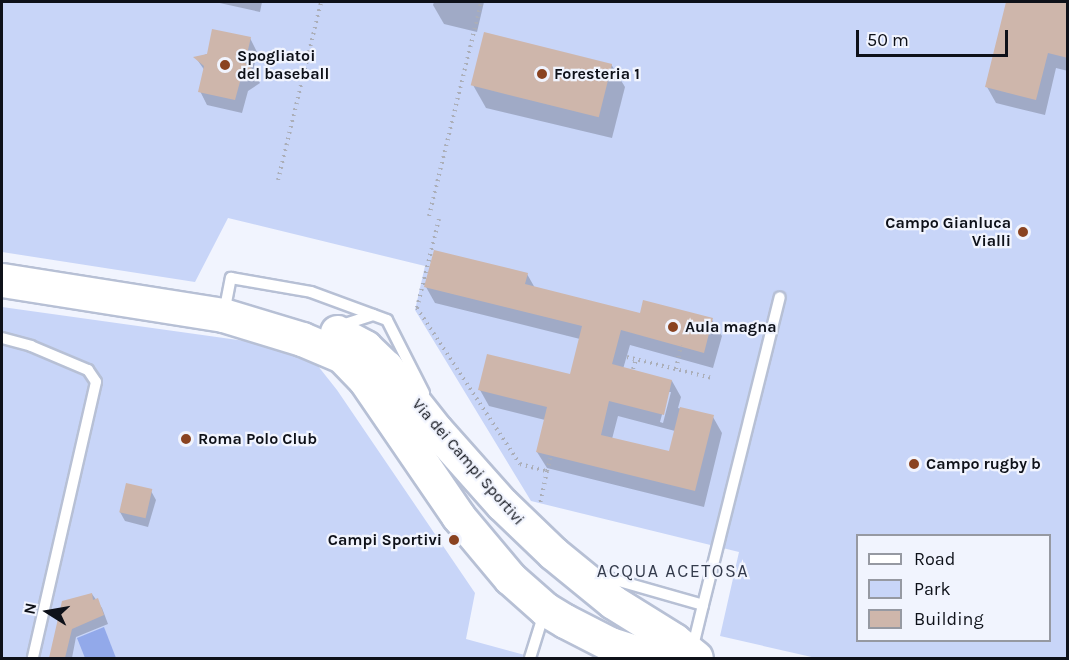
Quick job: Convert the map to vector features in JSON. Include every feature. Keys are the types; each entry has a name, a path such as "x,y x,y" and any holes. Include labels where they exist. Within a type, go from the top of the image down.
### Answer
{"main road":[{"name":"Via dei Campi Sportivi","path":"2,280 223,315 331,324 373,354 396,378 446,442 502,504 571,568 614,602 693,656"},
{"name":"Via dei Campi Sportivi","path":"331,324 342,357 357,371 387,410 476,540 534,599 595,637 654,658"},
{"path":"534,599 533,574 546,567 560,565 571,568"}],"lane":[{"path":"223,315 231,278 311,292 331,324"},
{"path":"693,656 703,604 780,297"},
{"path":"331,324 373,315 387,320 397,335 446,442"},
{"path":"331,324 373,315"},
{"path":"2,338 31,346 87,370 96,382 33,658"},
{"path":"571,568 703,604"},
{"path":"530,658 534,599"}],"path":[{"path":"278,180 321,2"},
{"path":"429,216 481,2"},
{"path":"439,219 417,308 519,464 547,471"},
{"path":"676,369 681,346"},
{"path":"627,357 712,378"},
{"path":"633,369 636,359"},
{"path":"540,503 551,456"}],"green space":[{"path":"2,2 1067,2 1067,658 816,658 720,636 739,552 531,501 415,310 425,266 228,218 195,282 2,252"},
{"name":"Roma Polo Club","path":"2,307 267,344 318,366 337,390 475,593 466,639 536,658 2,658"}],"water":[{"path":"104,627 116,658 85,658 77,638"}],"building":[{"path":"1006,2 1068,2 1068,58 1048,53 1036,100 985,87"},
{"name":"Spogliatoi del baseball","path":"212,29 251,37 245,63 253,70 241,78 235,100 198,92 204,66 193,57 207,54"},
{"name":"Foresteria 1","path":"484,32 612,64 599,117 471,85"},
{"path":"434,250 528,273 525,284 640,313 643,300 713,318 704,353 621,330 612,364 672,380 664,415 609,401 601,435 669,451 680,407 714,415 695,491 536,452 547,407 478,390 487,354 570,374 582,326 424,287"},
{"path":"126,483 152,489 146,518 119,512"},
{"path":"92,593 93,600 98,598 104,615 72,629 65,658 49,658 62,601"}],"place":[{"name":"Spogliatoi del baseball","path":"225,65"},
{"name":"Foresteria 1","path":"542,74"},
{"name":"Campo Gianluca Vialli","path":"1023,232"},
{"name":"Aula magna","path":"673,327"},
{"name":"Roma Polo Club","path":"186,439"},
{"name":"Campo rugby b","path":"914,464"},
{"name":"Campi Sportivi","path":"454,540"}],"district":[{"name":"ACQUA ACETOSA","path":"673,571"}]}
